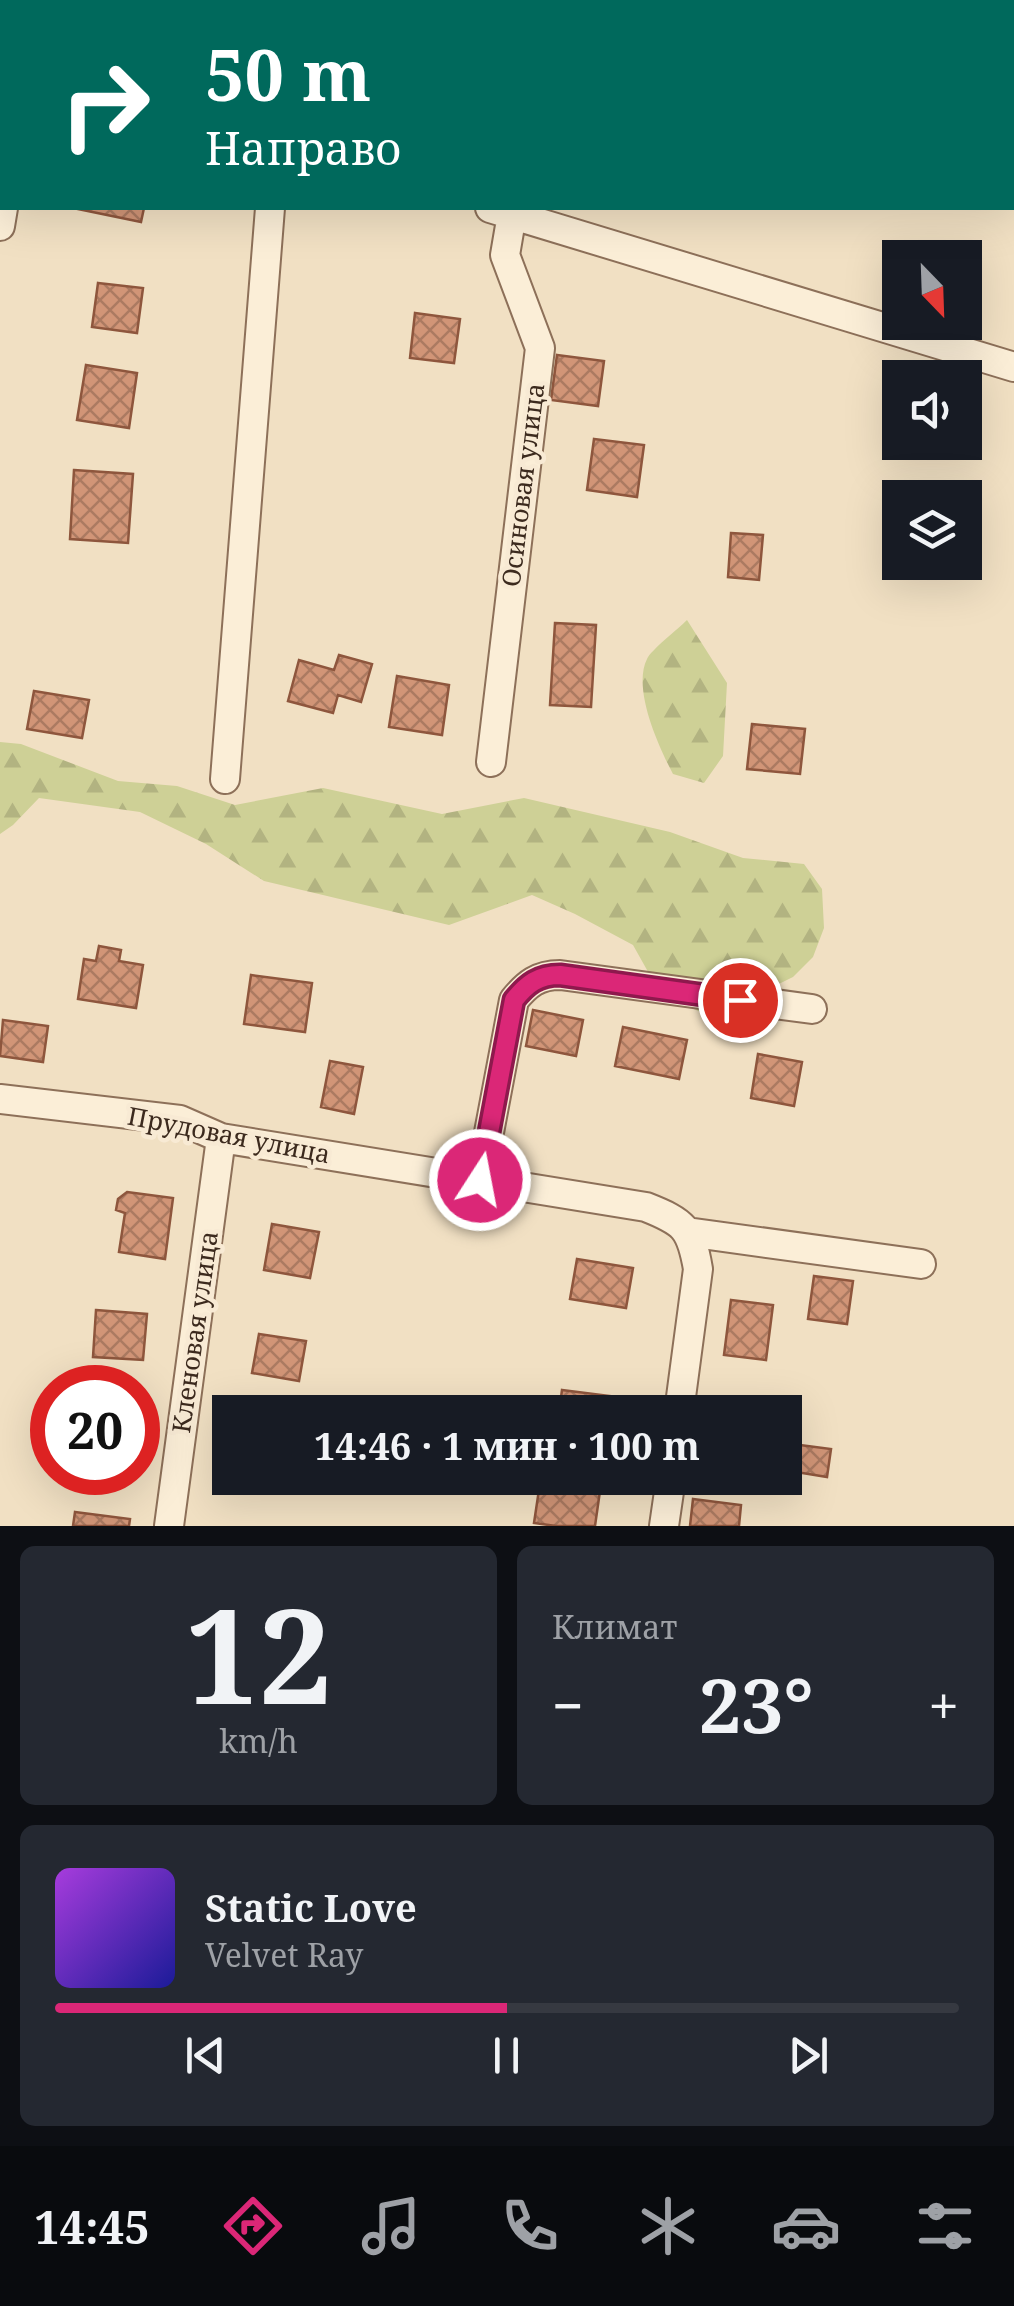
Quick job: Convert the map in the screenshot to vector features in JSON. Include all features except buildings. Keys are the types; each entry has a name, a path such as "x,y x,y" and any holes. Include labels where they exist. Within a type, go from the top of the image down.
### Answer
{"street":[{"path":"225,778 270,210"},
{"path":"501,211 1014,367"},
{"name":"Осиновая улица","path":"491,762 540,348 506,254 501,211"},
{"path":"480,1180 514,1000 527,984 545,975 560,975 812,1009"},
{"name":"Прудовая улица","path":"0,1099 180,1120 221,1138 646,1208 676,1218 688,1232"},
{"name":"Кленовая улица","path":"169,1526 221,1138"},
{"path":"688,1232 921,1264"},
{"path":"682,1395 698,1269 688,1232"},
{"path":"664,1526 669,1495"}],"green space":[{"path":"687,620 727,683 723,756 704,783 673,774 649,718 643,686 649,655"},
{"path":"0,742 21,744 118,781 177,786 235,805 323,788 442,814 524,798 670,832 743,858 804,864 822,889 824,928 813,957 793,977 726,1010 703,1013 661,995 633,945 532,895 449,925 264,881 206,844 140,812 39,798 0,834"}],"route":[{"path":"480,1180 514,1000 527,984 545,975 560,975 740,1000"}]}
